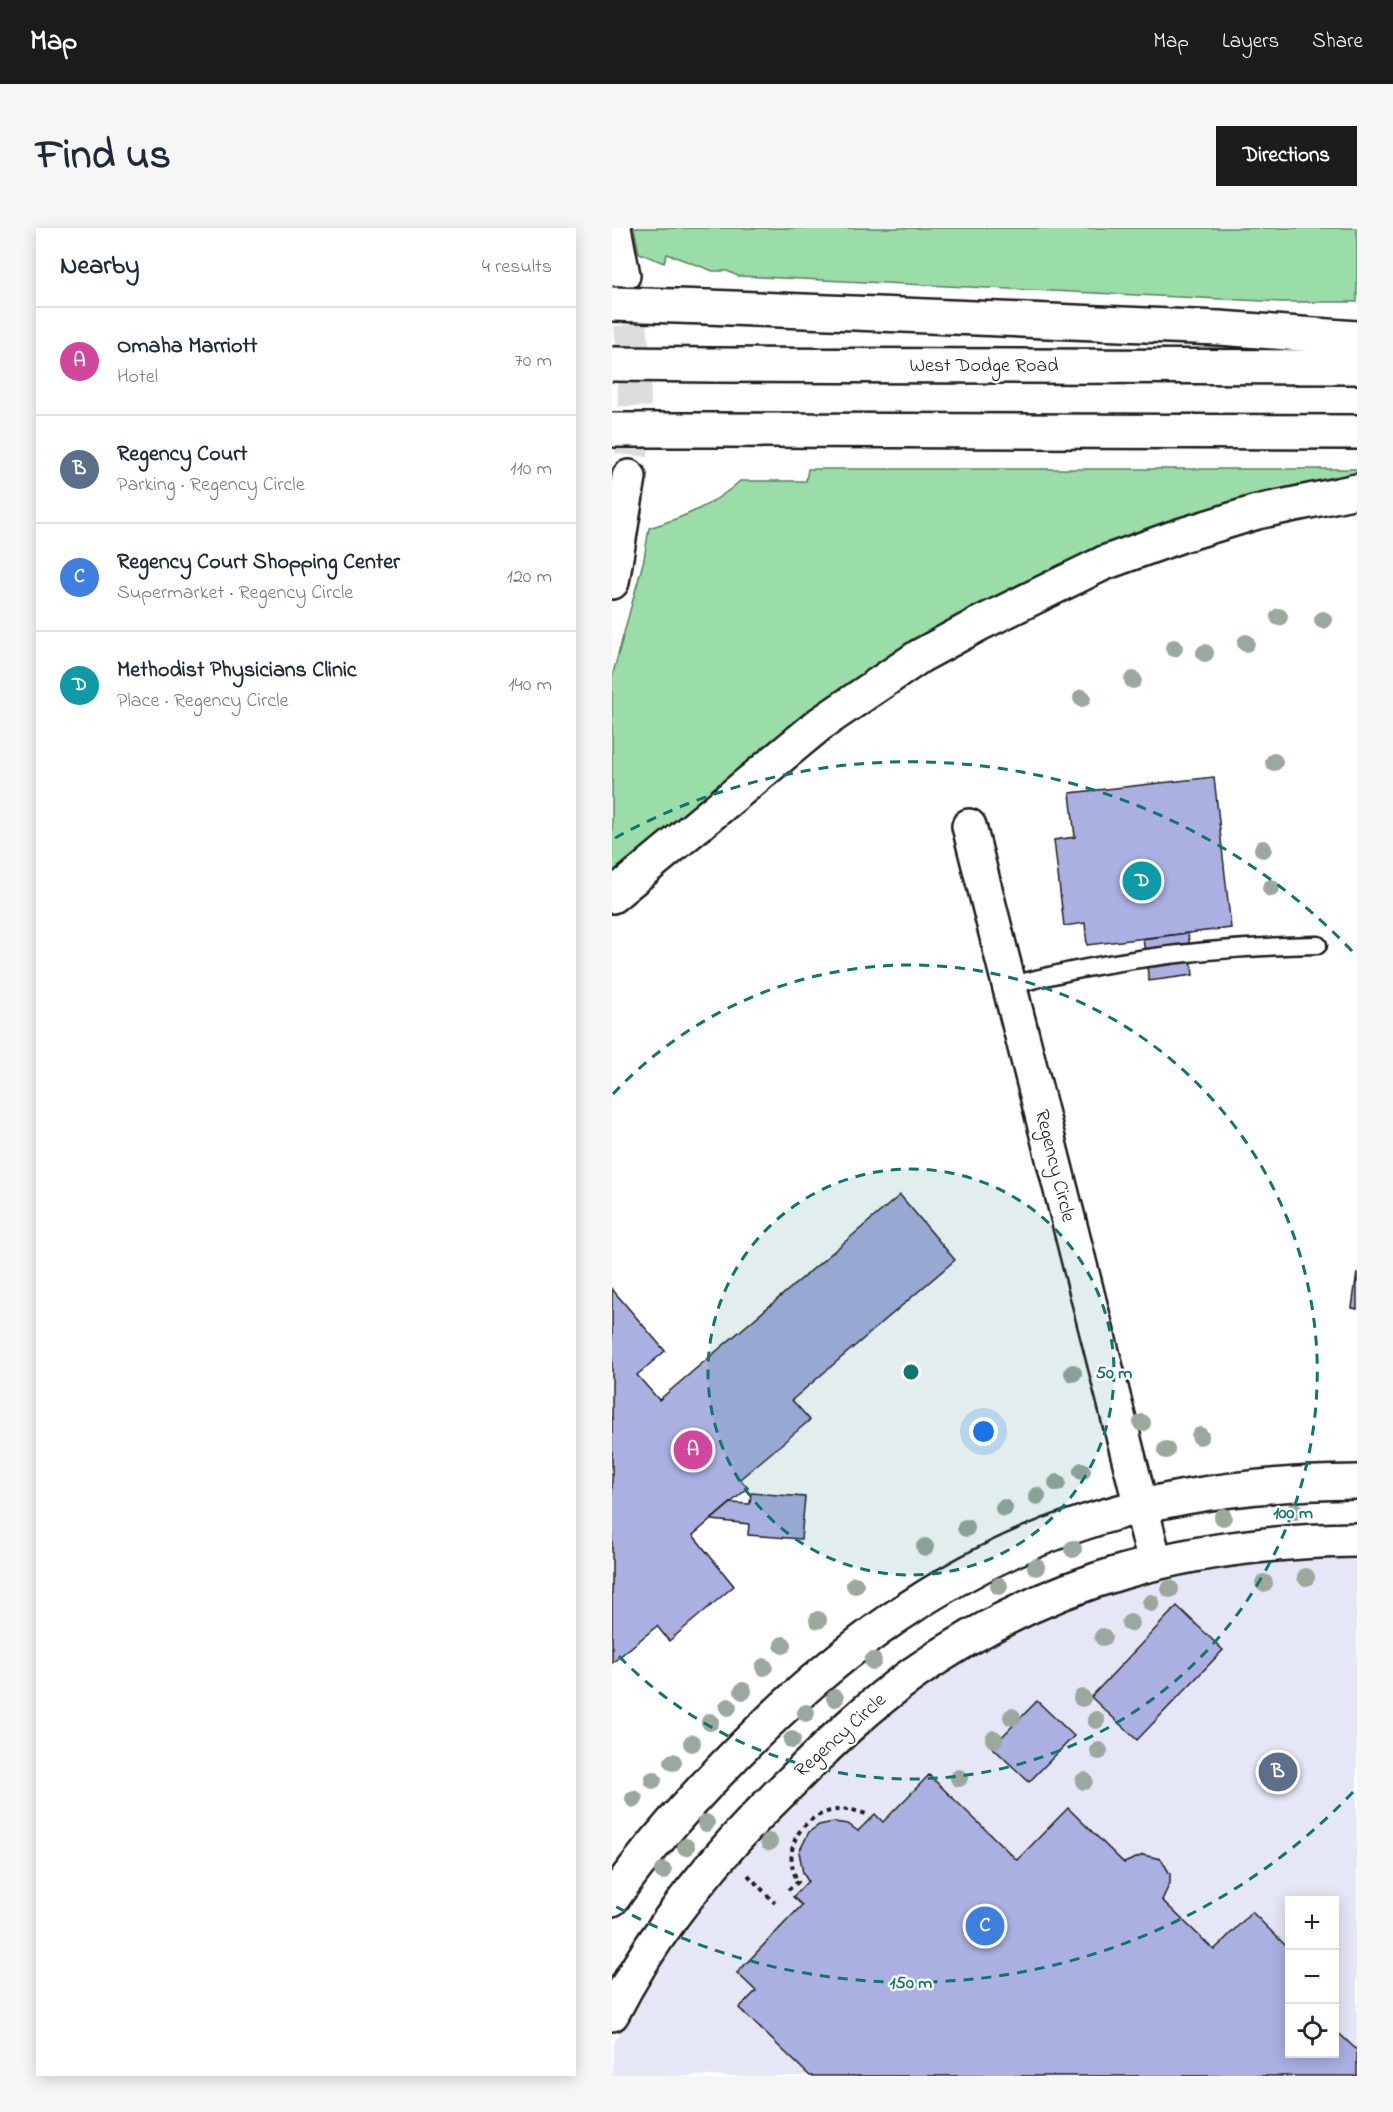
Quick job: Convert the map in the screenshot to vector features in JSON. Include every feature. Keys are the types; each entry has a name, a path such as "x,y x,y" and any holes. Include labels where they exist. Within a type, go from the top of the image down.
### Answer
{"main road":[{"path":"614,228 618,289 707,307 1207,327 1357,338"},
{"name":"West Dodge Road","path":"612,364 1357,367"},
{"path":"612,430 1357,432"},
{"path":"612,582 629,477"},
{"path":"612,896 819,724 920,656 979,624 1104,563 1257,512 1357,491"},
{"name":"Regency Circle","path":"969,825 1155,1562"},
{"path":"612,1899 676,1818 730,1759 833,1662 877,1628 923,1597 994,1558 1038,1539 1140,1506 1248,1487 1357,1482"},
{"name":"Regency Circle","path":"612,2014 651,1944 720,1856 776,1796 871,1707 954,1646 1007,1616 1072,1588 1155,1562 1256,1544 1357,1540"}],"lane":[{"path":"1009,986 1074,969 1161,955 1260,946 1318,945"}],"path":[{"path":"788,1890 798,1882 793,1864 794,1849 797,1837 806,1824 823,1812 837,1808 851,1808 866,1814"},
{"path":"748,1875 775,1904"}],"shaded area":[{"path":"1299,1557 1357,1560 1357,2076 612,2076 614,2042 685,1920 775,1818 912,1689 990,1641 1059,1608 1133,1582 1213,1564"}],"green space":[{"path":"634,228 1357,228 1357,302 1282,302 738,276 727,271 713,271 667,254 664,263 639,253"},
{"path":"808,469 1357,469 1357,476 1235,502 1163,523 1067,562 974,607 885,659 801,718 729,777 612,881 612,677 644,559 649,528 697,510 730,490 740,481 806,481"}],"building":[{"path":"1214,777 1231,928 1087,945 1085,923 1064,926 1054,840 1075,837 1070,793"},
{"path":"1188,933 1193,975 1149,981 1143,939"},
{"path":"900,1195 955,1260 792,1400 810,1420 740,1479 748,1488 693,1535 734,1586 669,1641 657,1626 612,1663 612,1289 665,1351 637,1375 659,1400"},
{"path":"1357,1272 1357,1309 1352,1308"},
{"path":"751,1493 805,1497 801,1539 748,1535 749,1524 711,1520 731,1503 750,1504"},
{"path":"1177,1606 1223,1650 1137,1740 1091,1697"},
{"path":"1037,1701 1074,1736 1029,1782 992,1747"},
{"path":"929,1775 1017,1860 1068,1808 1124,1863 1143,1855 1161,1859 1170,1874 1170,1883 1162,1900 1214,1950 1252,1912 1285,1945 1285,2058 1339,2058 1339,2034 1357,2050 1357,2076 810,2076 739,2008 756,1991 737,1973 802,1905 793,1897 808,1881 803,1873 799,1852 809,1832 819,1825 834,1822 848,1824 858,1831 875,1814 883,1822"}],"tunnel":[{"path":"624,276 631,327 634,376 634,426 629,477"}],"place":[{"name":"Methodist Physicians Clinic","path":"1142,881"},
{"name":"Omaha Marriott","path":"693,1450"},
{"name":"Regency Court","path":"1278,1772"},
{"name":"Regency Court Shopping Center","path":"985,1926"}]}
